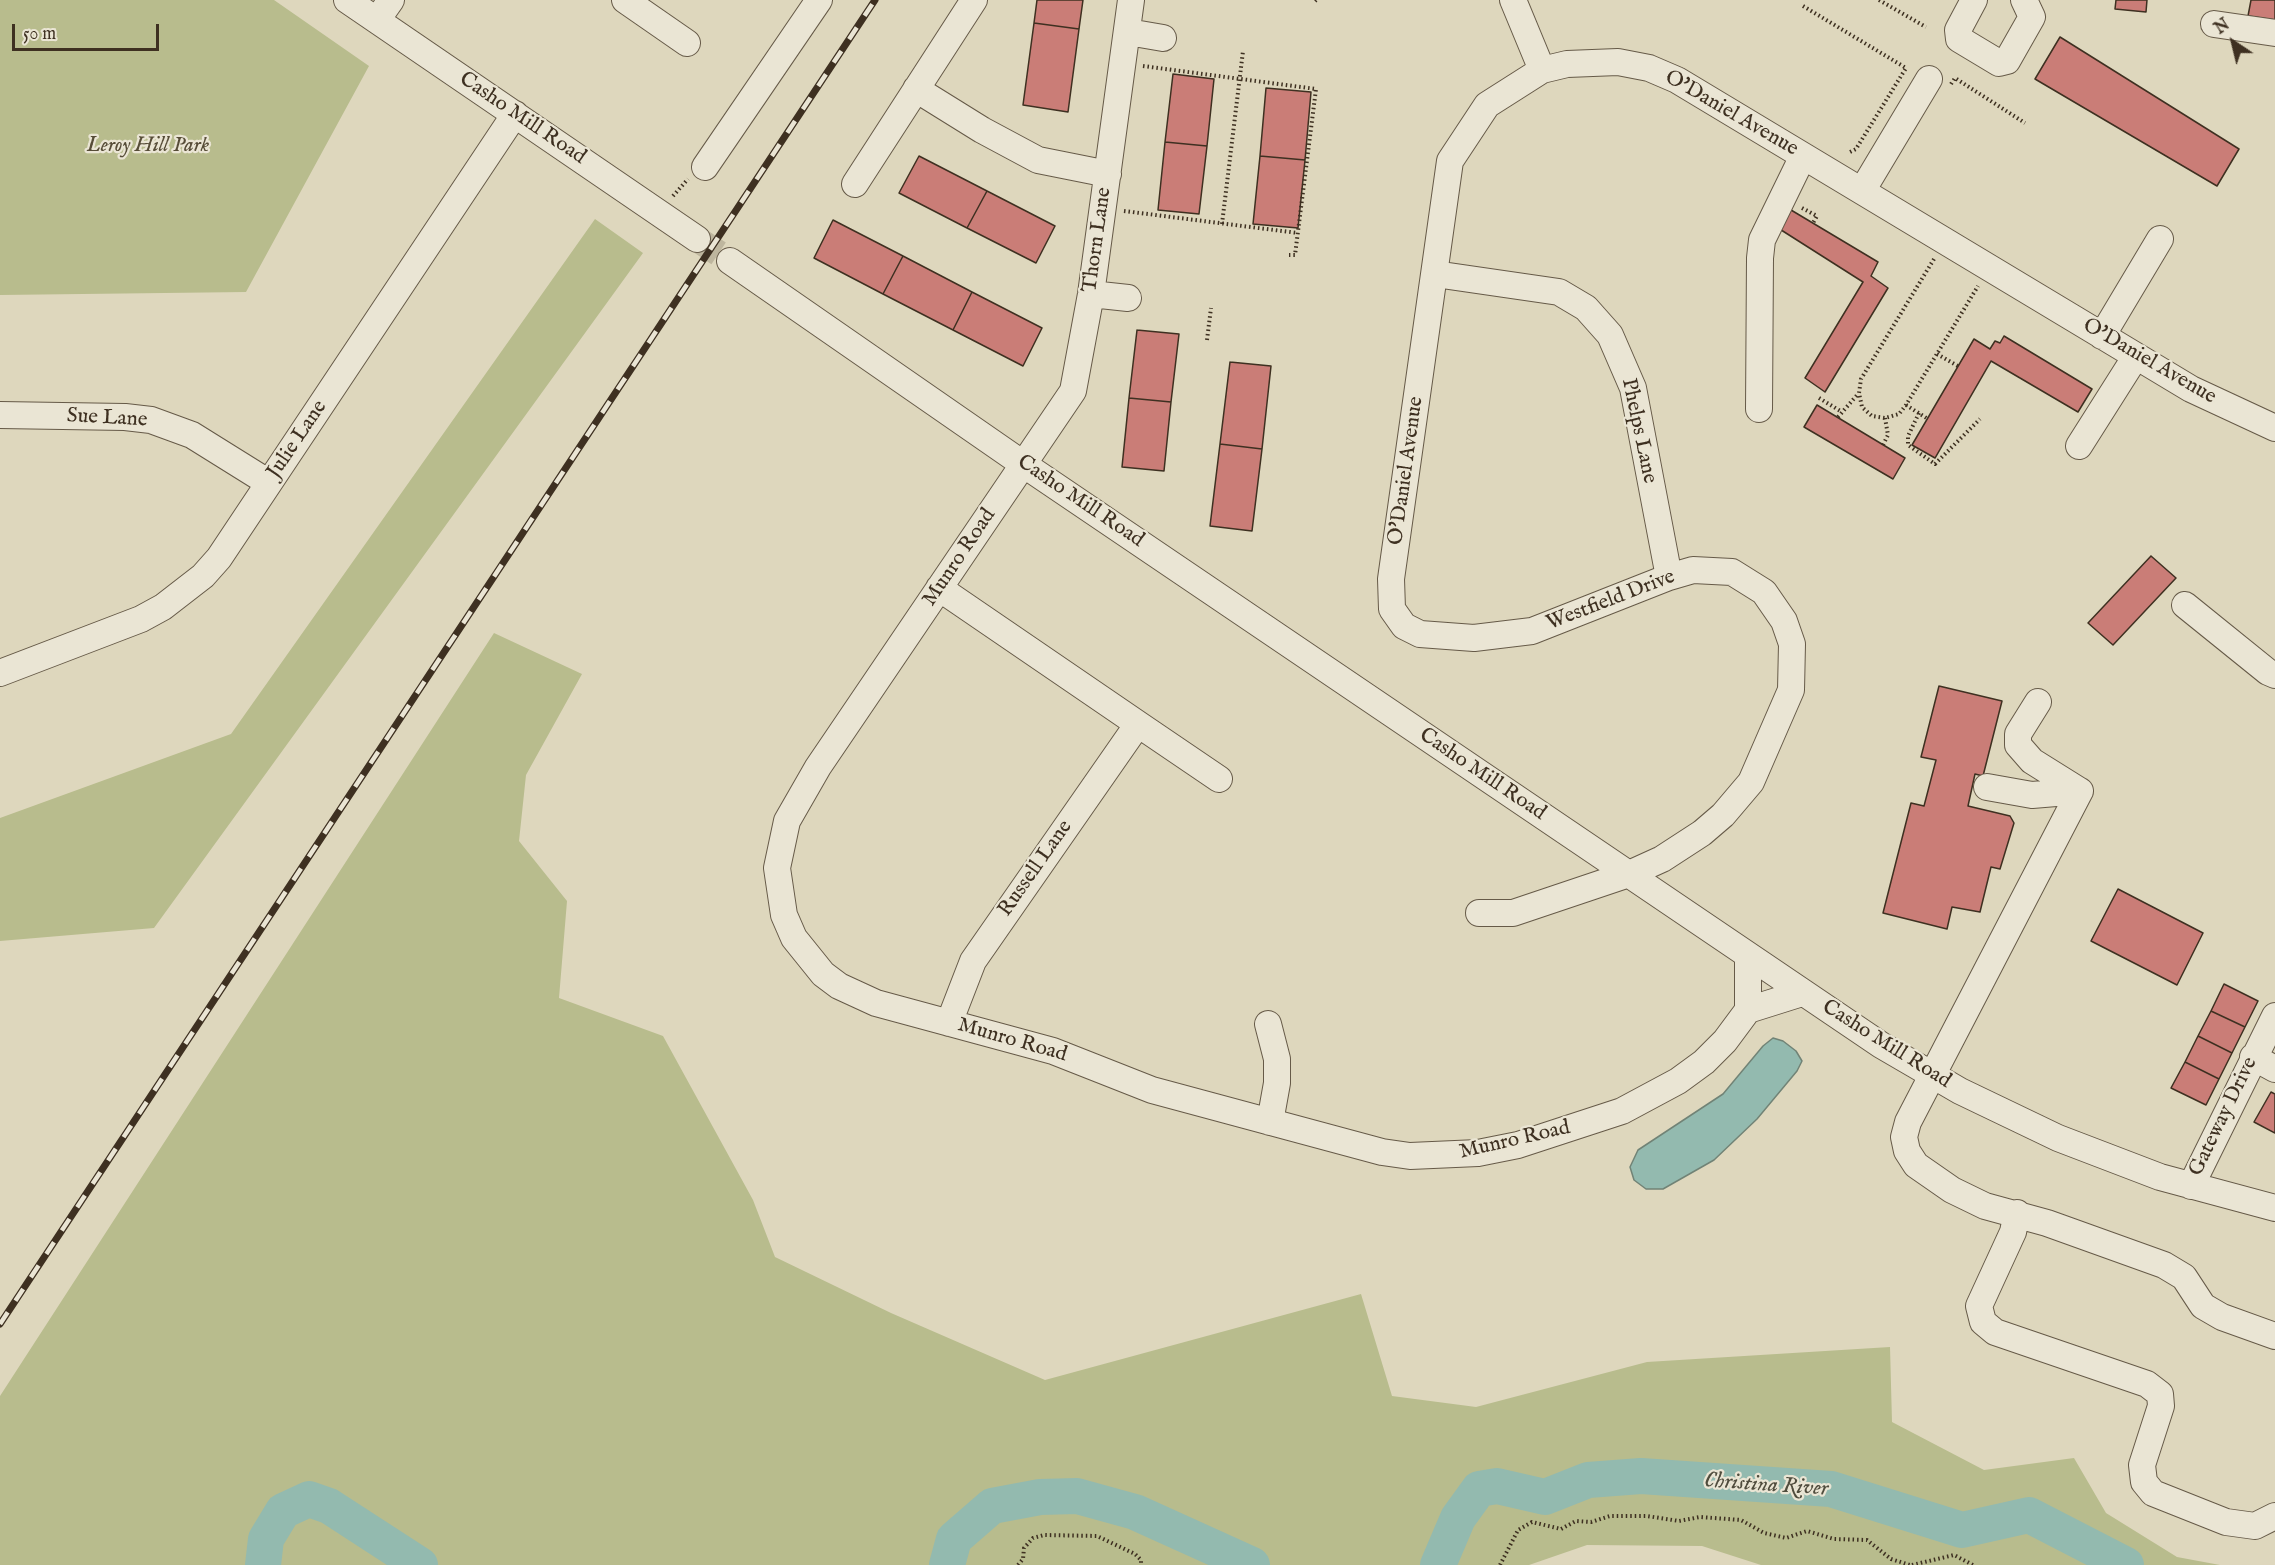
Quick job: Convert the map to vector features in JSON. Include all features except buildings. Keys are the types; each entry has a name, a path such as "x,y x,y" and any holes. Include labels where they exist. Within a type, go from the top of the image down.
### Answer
{"street":[{"name":"Casho Mill Road","path":"347,0 384,10 515,114 697,239"},
{"path":"625,0 687,43"},
{"path":"705,167 819,0"},
{"path":"855,184 974,0"},
{"name":"Thorn Lane","path":"1023,464 1073,391 1091,294 1131,0"},
{"path":"1513,0 1542,70"},
{"path":"1974,0 1958,30 1959,39 1999,63 2007,61 2032,17 2024,0"},
{"path":"2214,24 2275,33"},
{"path":"1128,33 1163,38"},
{"name":"O'Daniel Avenue","path":"1404,626 1392,609 1391,579 1450,161 1487,105 1542,70 1591,61 1618,62 1649,68 1677,80 2136,356 2221,405 2275,428"},
{"path":"1862,191 1939,84"},
{"path":"916,89 982,130 1038,160 1108,174"},
{"name":"Julie Lane","path":"0,673 141,619 177,597 203,576 219,558 515,114"},
{"path":"1760,409 1762,240 1803,156"},
{"path":"2103,336 2160,239"},
{"name":"Casho Mill Road","path":"730,261 1023,464 1802,993 1932,1075 2058,1138 2129,1166 2191,1186 2275,1208"},
{"name":"Phelps Lane","path":"1435,274 1559,291 1586,308 1610,334 1633,388 1669,577"},
{"path":"1091,294 1128,298"},
{"path":"2079,446 2136,356"},
{"name":"Sue Lane","path":"0,415 151,420 192,435 269,483"},
{"name":"Munro Road","path":"1023,464 800,796 787,821 777,868 781,904 794,938 823,974 839,986 876,1003 1053,1051 1152,1090 1382,1152 1410,1156 1478,1153 1518,1145 1622,1111 1678,1081 1725,1041 1748,1010"},
{"name":"Westfield Drive","path":"1404,626 1420,634 1474,638 1532,631 1669,577 1693,570 1732,572 1764,592 1784,621 1792,644 1791,690 1752,782 1738,799 1702,833 1662,859 1629,874 1514,913 1479,913"},
{"path":"939,588 1219,779"},
{"path":"2185,605 2268,672 2275,675"},
{"path":"2038,702 2018,734 2018,745 2032,761 2080,791"},
{"name":"Russell Lane","path":"949,1023 973,961 1138,724"},
{"path":"1987,787 2032,795 2080,791"},
{"path":"2080,791 1908,1122 1904,1137 1907,1151 1916,1165 1952,1190 1985,1206 2017,1214 2164,1264 2184,1277 2203,1306 2222,1317 2275,1336"},
{"path":"1749,957 1748,1010 1802,993"},
{"name":"Gateway Drive","path":"2191,1186 2275,1016"},
{"path":"1268,1024 1277,1059 1277,1083 1270,1122"},
{"path":"2253,1057 2275,1069"},
{"path":"2017,1214 2013,1232 1979,1306 1983,1322 1995,1332 2147,1384 2160,1394 2162,1406 2142,1465 2145,1482 2153,1493 2226,1522 2255,1526 2275,1516"}],"path":[{"path":"1882,1 1926,27"},
{"path":"1803,6 1906,68 1856,149 1848,153"},
{"path":"1222,224 1243,51"},
{"path":"1143,66 1316,89 1295,255 1289,255"},
{"path":"1939,84 1955,78 2025,123"},
{"path":"1798,205 1817,216 1813,223"},
{"path":"1123,211 1298,233"},
{"path":"1838,417 1858,393 1861,379 1945,241"},
{"path":"1858,393 1862,407 1872,416 1885,418 1899,414 1989,268"},
{"path":"1207,340 1211,308"},
{"path":"1937,354 1958,366"},
{"path":"1819,398 1842,412"},
{"path":"1906,405 1928,418"},
{"path":"1919,413 1908,436 1908,445 1935,464 1980,418"},
{"path":"1883,445 1888,435 1885,418"},
{"path":"1500,1565 1518,1530 1532,1522 1561,1529 1576,1521 1591,1522 1610,1516 1647,1516 1679,1521 1700,1517 1741,1520 1764,1533 1786,1538 1807,1531 1834,1539 1867,1540 1891,1559 1911,1565 1954,1555 1973,1565"},
{"path":"1018,1565 1023,1559 1024,1548 1033,1538 1054,1535 1097,1536 1136,1554 1141,1560 1141,1565"}],"green space":[{"name":"Leroy Hill Park","path":"0,0 274,0 369,66 246,292 0,295"},
{"path":"595,219 643,253 154,928 0,941 0,818 231,734"},
{"path":"494,633 582,674 526,775 519,841 567,901 559,998 663,1036 753,1200 775,1257 891,1313 1045,1380 1361,1294 1392,1396 1476,1407 1647,1362 1890,1347 1892,1422 1984,1470 2074,1458 2106,1513 2177,1557 2220,1565 1761,1565 1702,1546 1587,1545 1529,1565 0,1565 0,1396"}],"water":[{"path":"1773,1038 1783,1041 1796,1051 1802,1061 1797,1071 1757,1119 1714,1160 1663,1189 1646,1189 1634,1180 1630,1167 1638,1150 1723,1094 1763,1046"}],"waterway":[{"name":"Christina River","path":"1438,1565 1458,1518 1479,1489 1497,1486 1545,1497 1588,1480 1641,1476 1831,1489 1962,1530 2029,1515 2126,1565"},
{"name":"Christina River","path":"947,1565 954,1539 992,1506 1040,1497 1077,1496 1135,1512 1252,1565"},
{"name":"Christina River","path":"263,1565 266,1539 283,1511 309,1499 329,1506 420,1565"}],"tunnel":[{"path":"697,239 730,261"}],"railway":[{"path":"0,1324 875,0"}]}
